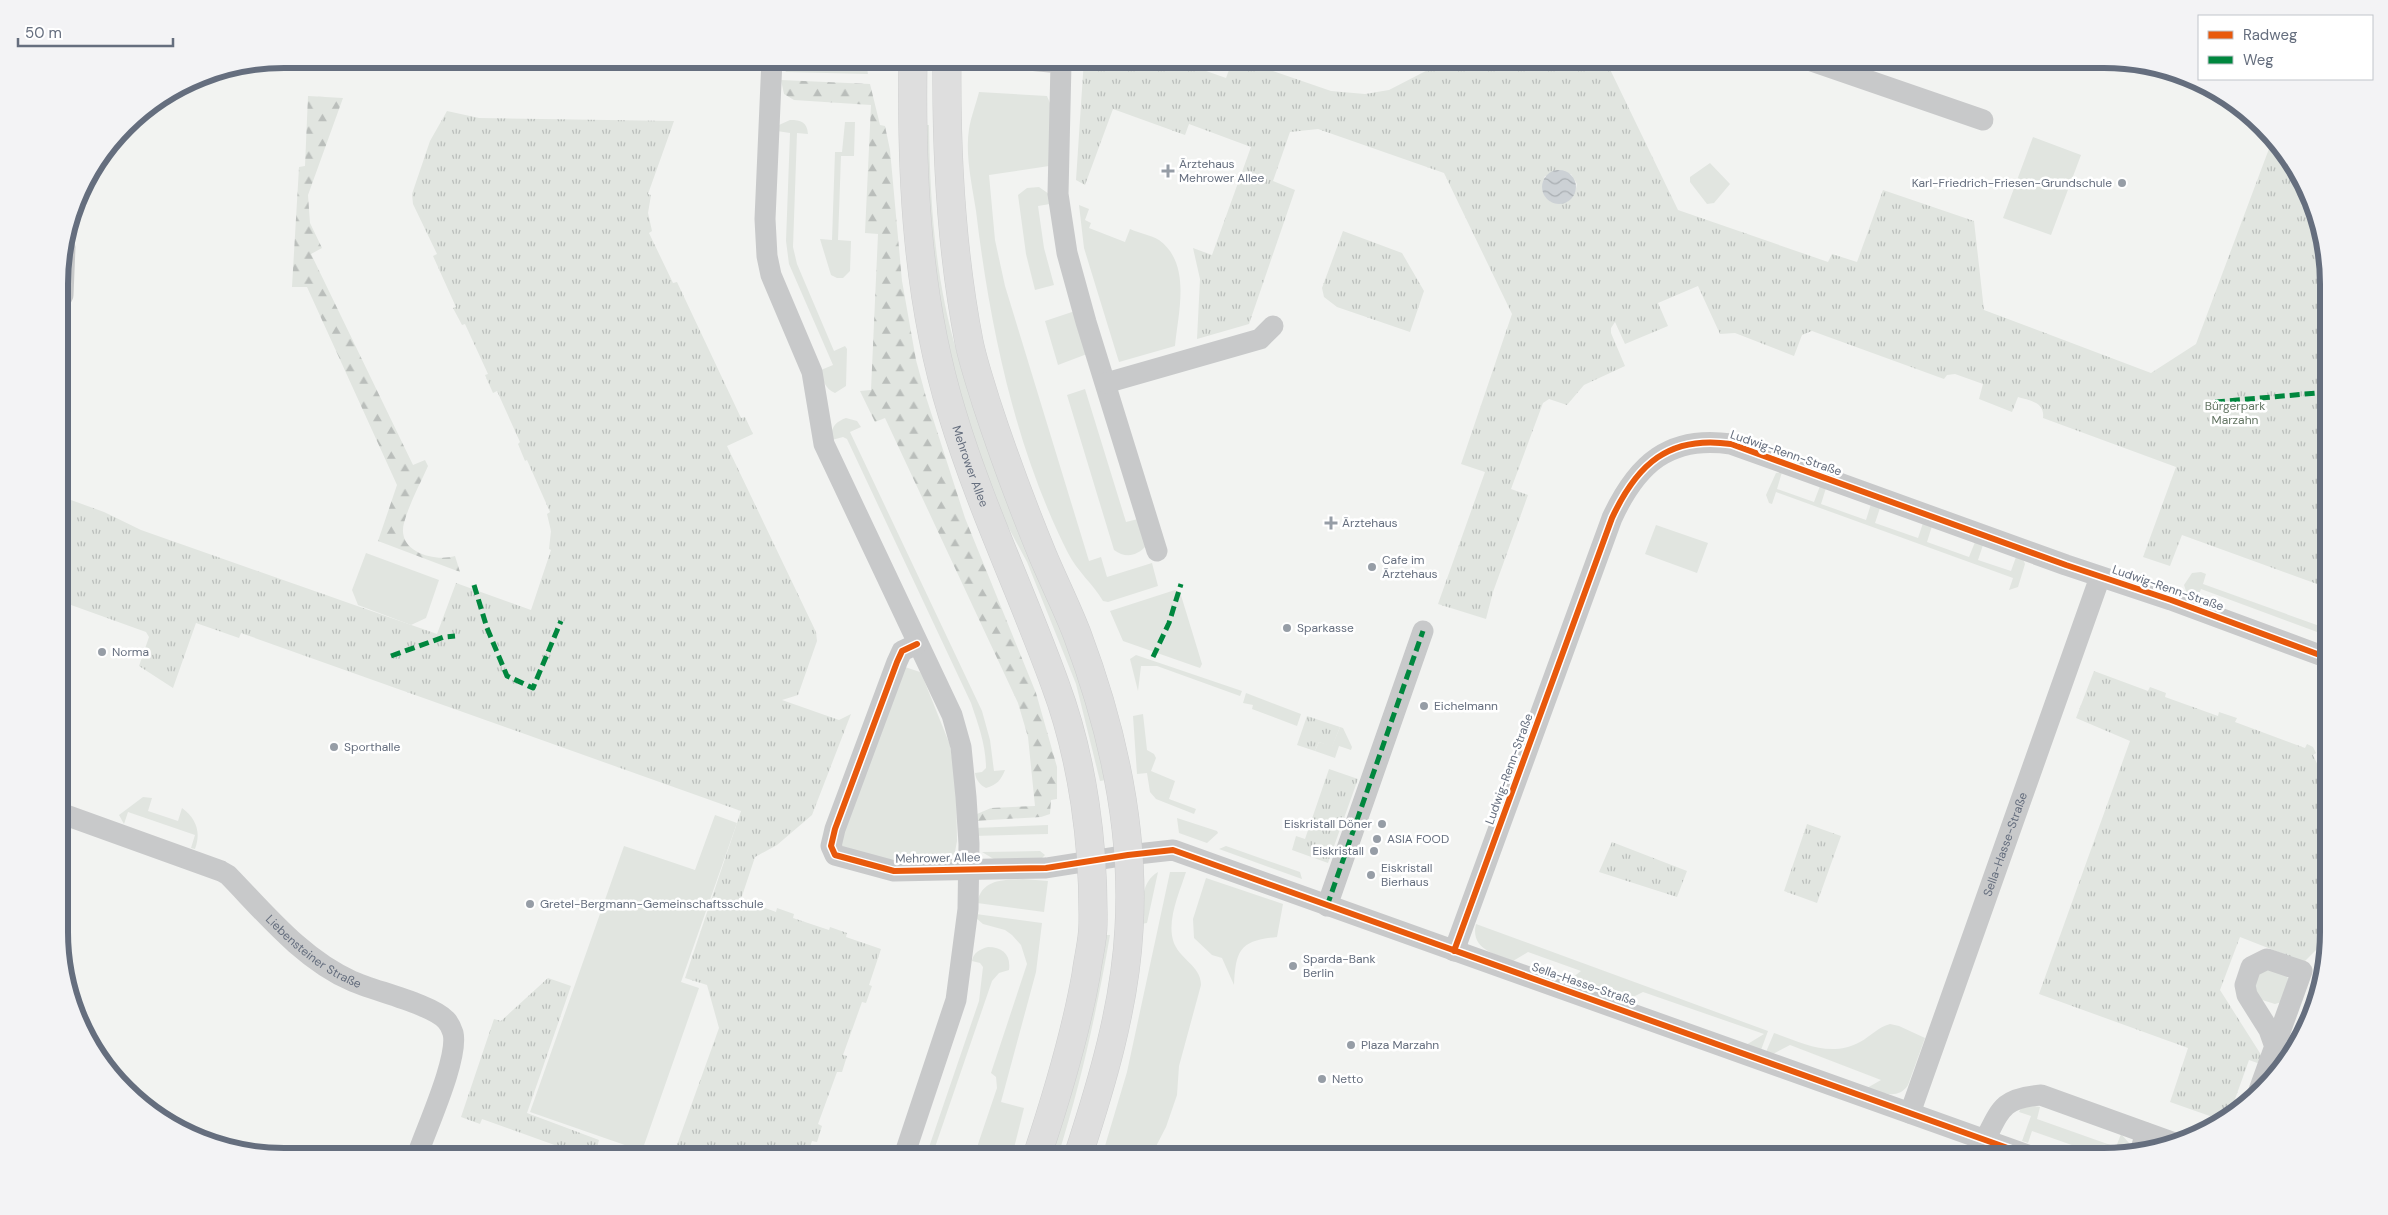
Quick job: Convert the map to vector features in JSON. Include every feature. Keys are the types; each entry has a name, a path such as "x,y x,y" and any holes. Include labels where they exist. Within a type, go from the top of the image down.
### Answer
{"main road":[{"name":"Mehrower Allee","path":"913,68 913,183 927,306 939,362 951,411 972,476 1056,686 1081,785 1091,860 1093,929 1083,989 1072,1046 1040,1148"},
{"path":"948,68 946,120 952,217 969,342 1001,448 1026,515 1077,633 1102,707 1119,787 1128,855 1129,930 1124,974 1105,1066 1080,1148"}],"street":[{"name":"Mehrower Allee","path":"772,68 765,219 766,256 770,274 812,372 824,444 952,715 961,747 969,868 968,910 956,1000 907,1148"},
{"path":"1061,68 1058,194 1067,253 1157,551"},
{"path":"1832,68 1983,120"},
{"path":"1106,383 1260,339 1273,326"},
{"name":"Ludwig-Renn-Straße","path":"1454,950 1612,518 1630,483 1654,459 1681,446 1707,440 1731,444 2100,577 2172,600 2320,655"},
{"name":"Sella-Hasse-Straße","path":"1910,1113 2100,577"},
{"path":"1327,906 1422,631"},
{"name":"Mehrower Allee","path":"917,644 902,651 897,662 831,846 835,855 894,871 969,868 1046,868 1128,855"},
{"name":"Liebensteiner Straße","path":"68,816 221,871 228,875 296,943 322,965 352,981 432,1010 446,1020 452,1032 455,1045 420,1148"},
{"name":"Sella-Hasse-Straße","path":"1128,855 1173,850 2008,1148"},
{"path":"2264,1077 2275,1047"},
{"path":"1985,1140 2001,1108 2022,1096 2041,1095 2143,1142"}],"green space":[{"path":"790,68 867,68 868,74 785,72"},
{"name":"Bürgerpark Marzahn","path":"1083,68 1198,68 1226,78 1230,68 1264,68 1331,91 1365,94 1389,90 1432,68 1609,68 1678,210 1828,262 1832,254 1857,262 1883,190 1974,221 1984,310 2151,373 2196,344 2270,145 2292,176 2304,201 2319,255 2320,585 2182,535 2170,566 2143,557 2176,467 2043,418 2042,409 2032,401 2018,397 2012,412 1979,399 1983,384 1955,374 1947,375 1944,379 1812,331 1802,335 1794,356 1735,333 1720,334 1698,286 1658,303 1668,326 1625,344 1615,322 1611,328 1611,333 1625,366 1584,385 1567,405 1549,399 1543,403 1511,489 1528,495 1493,592 1486,619 1438,604 1485,472 1461,464 1512,314 1444,173 1318,129 1290,132 1273,181 1295,190 1249,324 1197,339 1200,279 1193,248 1212,255 1251,147 1189,124 1185,135 1113,109 1085,185 1076,180","holes":["1571,174 1577,184 1574,195 1568,201 1561,204 1554,203 1544,193 1542,185 1545,176"]},
{"path":"781,80 870,84 880,125 885,126 890,150 902,281 916,360 965,518 1036,693 1057,767 1057,799 1051,800 1050,814 1041,817 974,821 977,814 991,808 1035,806 1028,737 1018,703 885,418 875,422 860,391 871,390 878,234 865,233 871,105 794,100 784,94"},
{"path":"979,92 1047,96 1052,108 1049,166 989,175 995,240 1005,286 1089,561 1101,557 1107,577 1152,563 1158,586 1108,602 1103,601 1076,566 1049,513 1033,472 1007,386 989,299 968,160 969,129"},
{"path":"308,96 343,98 308,195 310,223 322,248 311,254 413,465 425,460 428,466 406,516 403,533 406,541 411,548 428,556 455,556 460,572 378,541 397,485 307,287 292,287 299,167 305,166"},
{"path":"447,111 479,118 674,121 648,194 651,195 648,213 652,231 649,233 673,283 677,282 741,418 745,417 753,434 727,446 816,632 817,641 798,695 782,700 839,720 851,714 812,815 777,845 755,857 741,899 776,912 777,908 794,914 793,918 829,930 830,927 847,933 846,937 881,949 869,985 872,986 866,1003 862,1002 843,1055 847,1056 842,1072 837,1072 818,1124 822,1126 817,1142 812,1141 810,1148 676,1148 719,1028 707,985 685,978 741,811 241,633 239,638 196,623 173,688 139,666 149,637 146,632 68,604 68,499 104,512 141,530 437,634 456,583 531,610 551,550 549,549 551,531 547,514 550,512 527,460 525,461 518,444 520,442 497,391 493,393 485,375 488,374 465,324 462,325 453,308 456,307 433,256 437,254 413,204 412,194 430,141"},
{"path":"790,120 803,122 808,134 797,133 793,247 797,264 834,351 845,346 847,349 846,386 835,393 825,383 821,370 833,365 789,264 786,241 790,133 777,131 779,125"},
{"path":"845,122 855,122 854,156 841,156 838,240 851,241 850,271 843,278 837,278 831,275 820,239 832,240 835,152 842,152"},
{"path":"922,125 929,125 935,242 950,328 958,356 1082,680 1107,780 1100,781 1076,684 1027,562 992,497 970,436 938,307"},
{"path":"2033,137 2081,155 2051,235 2003,218"},
{"path":"1710,163 1730,184 1714,203 1707,204 1690,182 1690,177"},
{"path":"1039,187 1049,194 1050,204 1038,206 1044,248 1054,285 1035,290 1026,254 1018,195 1027,188"},
{"path":"1079,205 1089,209 1085,220 1091,223 1089,228 1125,242 1130,229 1156,238 1169,250 1176,262 1180,290 1175,346 1119,362 1084,248"},
{"path":"1343,231 1402,253 1424,291 1410,332 1337,307 1324,297 1322,288"},
{"path":"1075,311 1087,354 1058,365 1045,321"},
{"path":"1085,389 1126,522 1138,519 1147,545 1135,554 1123,555 1114,550 1067,395"},
{"path":"846,418 857,421 861,427 850,432 982,711 990,740 994,771 1005,770 998,782 990,787 986,788 982,785 977,780 975,773 982,772 986,768 986,759 971,703 847,439 843,437 832,440 834,426"},
{"path":"1782,472 1777,489 1814,502 1820,486 1826,488 1821,504 1866,520 1871,504 1880,508 1875,523 1918,538 1923,523 1932,526 1927,542 1969,557 1975,542 1983,545 1978,560 2011,571 2016,557 2023,559 2025,564 2018,587 2009,590 2013,578 1776,492 1772,504 1769,503 1766,495 1776,473"},
{"path":"1656,525 1708,543 1697,573 1645,554"},
{"path":"366,553 439,580 426,618 411,625 358,605 352,590"},
{"path":"2201,572 2206,574 2203,584 2320,626 2320,633 2201,589 2196,602 2188,597 2184,585 2192,573"},
{"path":"1175,590 1180,592 1202,664 1200,668 1123,641 1110,611"},
{"path":"1136,655 1242,691 1240,696 1157,666 1141,666 1138,691 1130,659"},
{"path":"905,667 920,672 924,680 950,745 956,783 957,841 955,852 948,862 912,867 842,849 841,839"},
{"path":"2094,671 2148,691 2150,687 2166,693 2165,697 2218,716 2219,712 2237,718 2235,722 2305,748 2307,744 2313,747 2316,753 2313,755 2320,770 2320,946 2304,962 2240,937 2220,990 2265,1061 2263,1065 2249,1060 2233,1105 2215,1118 2170,1102 2188,1048 2039,994 2130,741 2076,718"},
{"path":"1246,693 1301,714 1297,726 1252,709 1253,705 1243,703"},
{"path":"1143,714 1147,750 1154,754 1156,758 1151,771 1175,781 1169,799 1196,809 1194,814 1156,799 1150,792 1147,773 1137,774 1133,716"},
{"path":"1307,716 1340,727 1332,747 1319,742 1315,751 1297,745"},
{"path":"1340,727 1343,728 1352,747 1351,750 1339,746 1335,758 1315,751 1319,742 1332,746"},
{"path":"1329,769 1358,779 1328,863 1292,850 1296,836 1305,839"},
{"path":"143,797 152,798 148,811 178,821 182,808 187,812 196,827 198,837 195,849 191,848 195,835 128,812 124,824 119,815"},
{"path":"715,815 737,823 681,982 699,988 643,1148 633,1148 530,1112 624,846 695,870"},
{"path":"1177,818 1217,831 1218,833 1207,843 1179,833"},
{"path":"1807,824 1841,836 1817,903 1784,891"},
{"path":"1048,825 1048,834 974,836 974,828"},
{"path":"1612,842 1687,871 1677,897 1599,872"},
{"path":"1226,846 1300,872 1302,879 1219,849"},
{"path":"1040,851 1045,855 1042,858 997,861 982,852"},
{"path":"1158,872 1147,923 1141,924 1145,888 1152,876"},
{"path":"1170,872 1186,872 1173,914 1173,940 1179,952 1197,972 1201,985 1179,1066 1177,1095 1166,1127 1155,1148 1104,1148 1127,1072"},
{"path":"1206,878 1283,904 1277,937 1255,941 1242,949 1236,963 1234,985 1222,958 1212,955 1194,938 1193,919"},
{"path":"1023,879 1048,881 1044,912 977,903 983,889 988,885 994,882"},
{"path":"976,914 1042,923 1036,972 1001,1102 1024,1108 1014,1148 977,1148 997,1088 996,1077 991,1073 1027,964 1021,945 1012,935 1005,930 983,924 976,918"},
{"path":"1476,924 1768,1031 1761,1050 1746,1045 1764,1034 1643,992 1625,1001 1568,981 1581,971 1528,952 1513,961 1491,953 1480,945 1475,932"},
{"path":"1101,935 1110,935 1100,991 1074,1101 1060,1148 1051,1148"},
{"path":"993,947 1002,950 1009,960 1009,970 999,973 992,981 935,1148 929,1148 979,1001 983,967 980,963 972,961 977,952"},
{"path":"2269,967 2286,975 2291,984 2285,1001 2275,1004 2259,999 2251,988 2257,971"},
{"path":"548,978 571,986 527,1113 599,1140 597,1148 563,1148 482,1119 480,1124 461,1117 494,1019 501,1021"},
{"path":"1890,1024 1925,1038 1908,1085 1899,1093 1889,1094 1867,1088 1881,1080 1790,1045 1773,1054 1766,1052 1774,1033 1817,1047 1838,1049 1860,1042 1882,1027"},
{"path":"2040,1107 2037,1119 2116,1147 2121,1134 2129,1143 2129,1146 2104,1148 2080,1148 2032,1131 2028,1143 2022,1141 2031,1116 2019,1112 2021,1108"}],"water":[{"path":"1559,170 1566,171 1571,175 1575,180 1575,194 1571,199 1566,203 1559,204 1552,203 1547,199 1543,194 1542,187 1543,180 1547,175 1552,171"}],"marked path":[{"path":"2215,402 2320,393"},
{"path":"1153,657 1169,623 1181,584"},
{"path":"474,585 487,628 507,676 533,688 561,621"},
{"path":"1327,906 1423,631"},
{"path":"391,656 444,637 455,636"}],"cycle path":[{"path":"1454,951 1612,518 1632,482 1644,468 1658,457 1673,449 1690,444 1709,442 1731,444 2066,565 2171,600 2320,655"},
{"path":"917,644 902,651 897,662 835,829 831,846 835,855 894,871 1046,868 1173,850 2008,1148"}],"place":[{"name":"Ärztehaus Mehrower Allee","path":"1168,171"},
{"name":"Karl-Friedrich-Friesen-Grundschule","path":"2122,183"},
{"name":"Ärztehaus","path":"1331,523"},
{"name":"Cafe im Ärztehaus","path":"1372,567"},
{"name":"Sparkasse","path":"1287,628"},
{"name":"Norma","path":"102,652"},
{"name":"Eichelmann","path":"1424,706"},
{"name":"Sporthalle","path":"334,747"},
{"name":"Eiskristall Döner","path":"1382,824"},
{"name":"ASIA FOOD","path":"1377,839"},
{"name":"Eiskristall","path":"1374,851"},
{"name":"Eiskristall Bierhaus","path":"1371,875"},
{"name":"Gretel-Bergmann-Gemeinschaftsschule","path":"530,904"},
{"name":"Sparda-Bank Berlin","path":"1293,966"},
{"name":"Plaza Marzahn","path":"1351,1045"},
{"name":"Netto","path":"1322,1079"}]}
